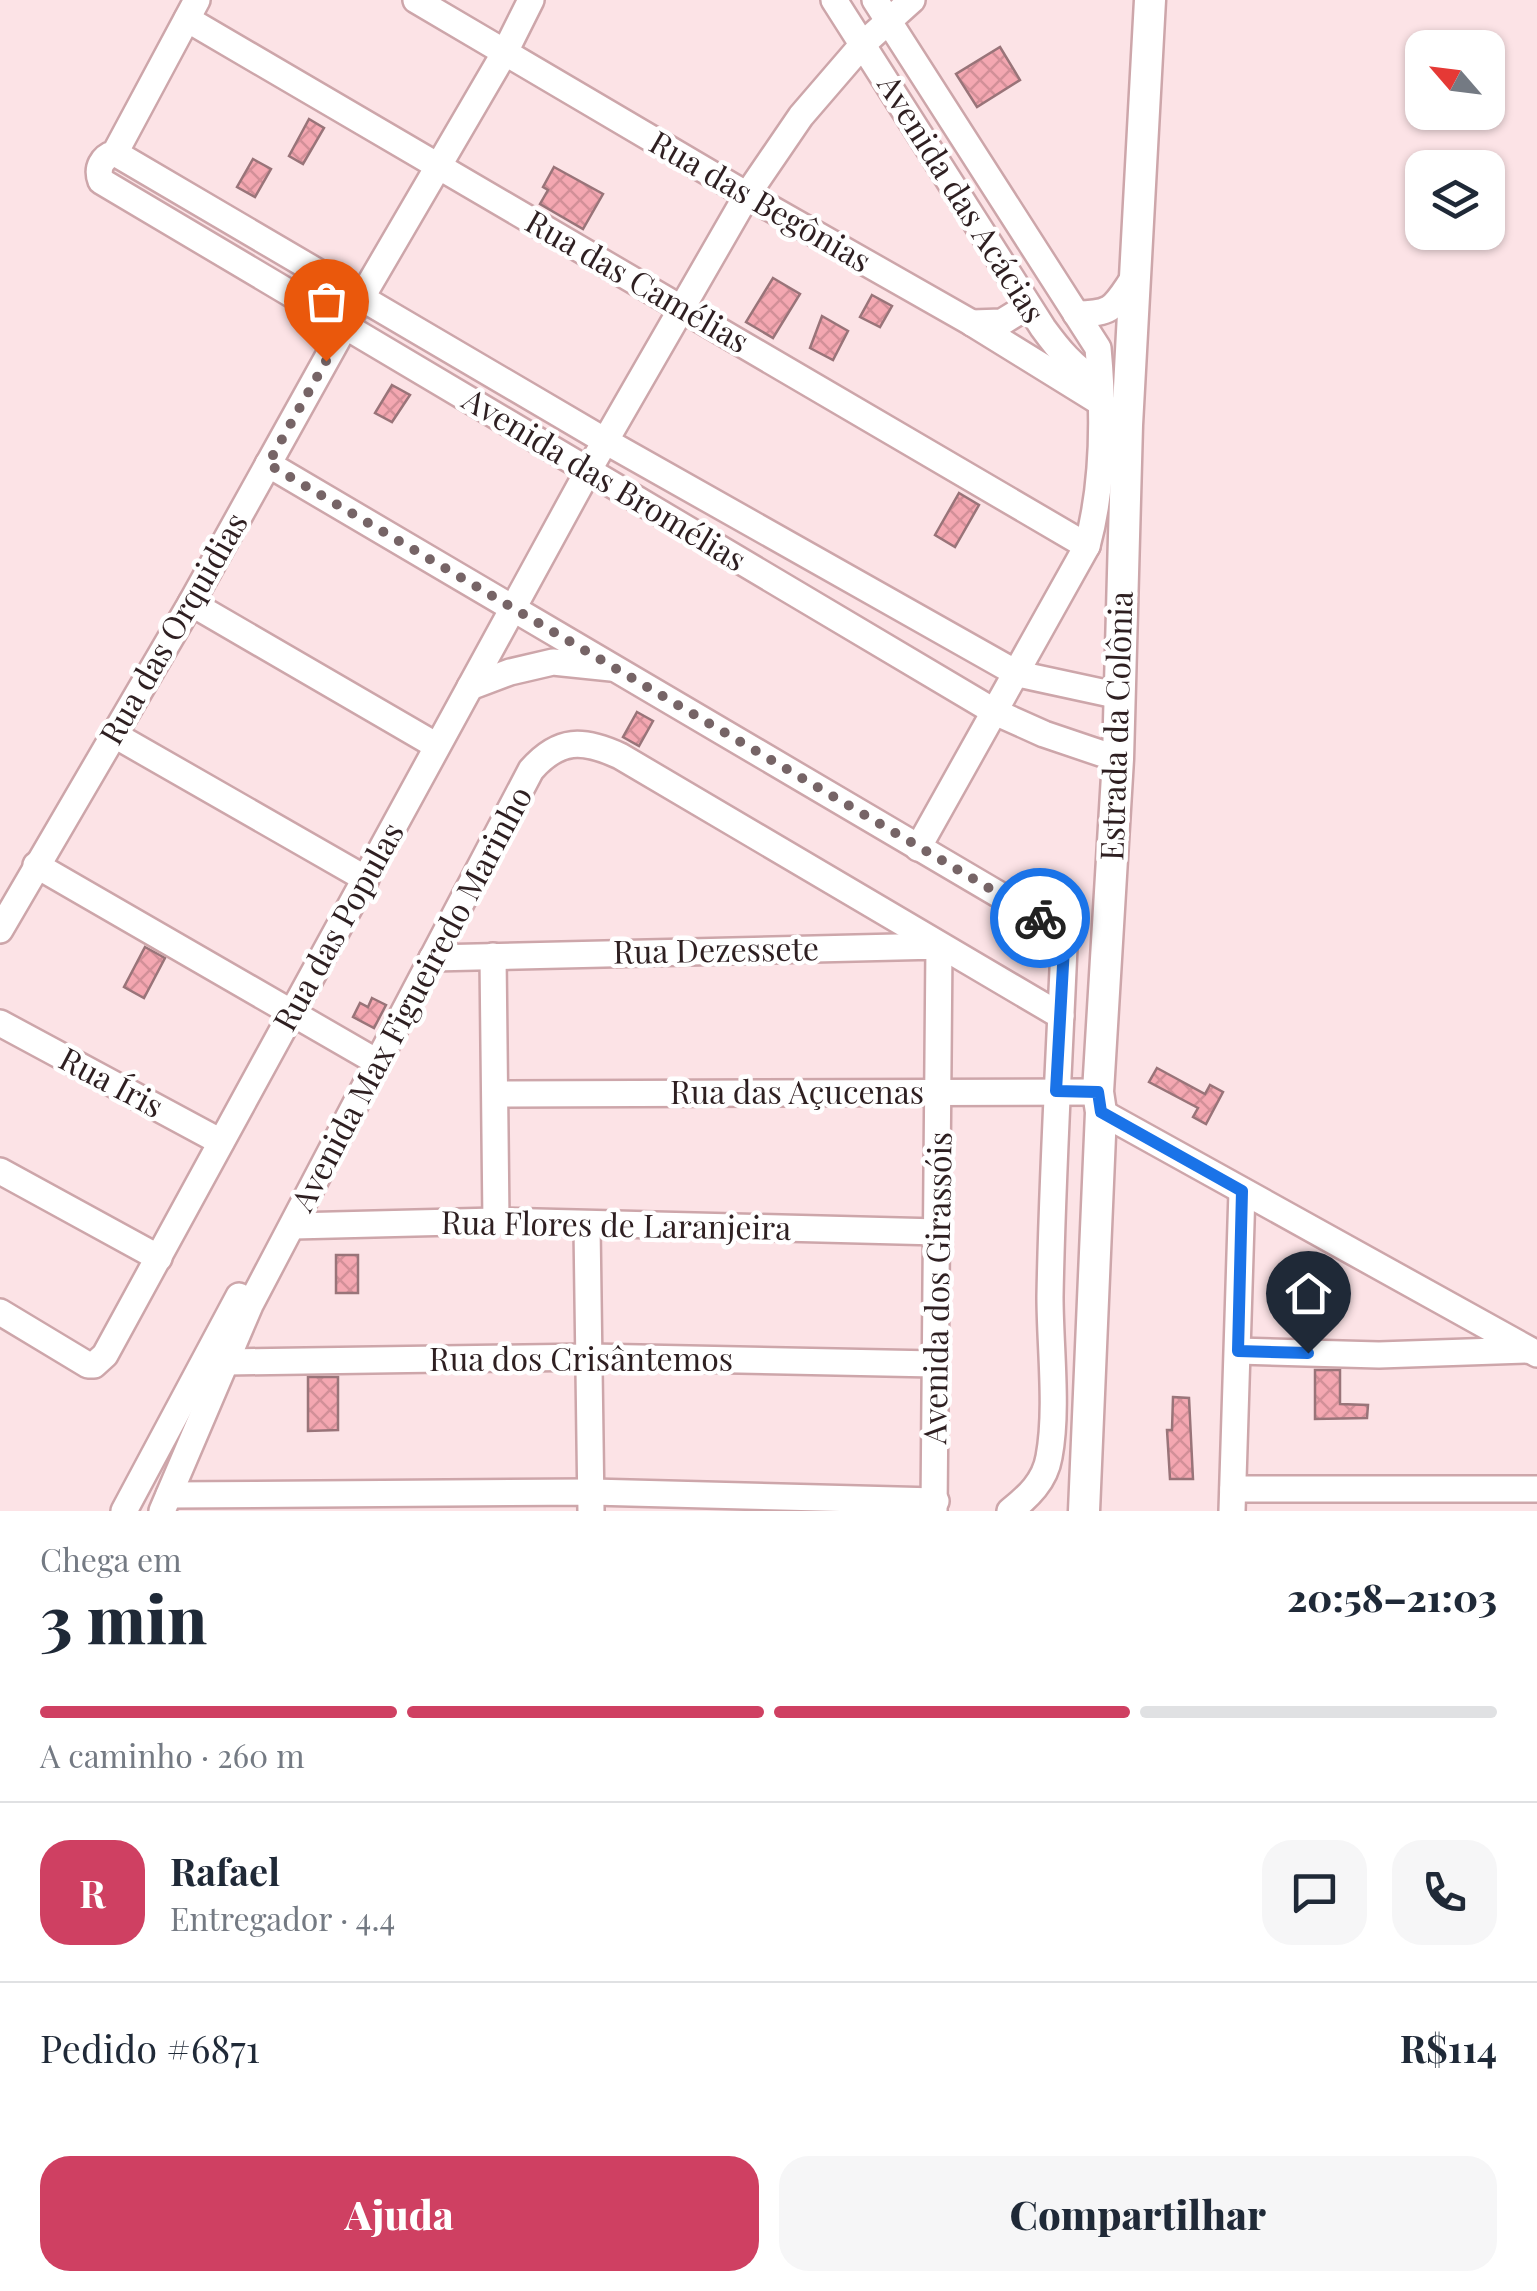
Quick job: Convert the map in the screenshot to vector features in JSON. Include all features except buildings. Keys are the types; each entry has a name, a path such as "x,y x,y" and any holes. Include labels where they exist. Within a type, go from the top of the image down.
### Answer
{"main road":[{"name":"Estrada da Colônia","path":"1084,1511 1118,758 1126,425 1150,0"}],"street":[{"name":"Rua das Begônias","path":"416,0 746,195 1102,394"},
{"name":"Rua das Orquidias","path":"0,930 531,0"},
{"name":"Avenida das Acácias","path":"834,0 1028,306 1062,354 1102,394"},
{"name":"Rua das Populas","path":"0,1312 78,1360 94,1366 105,1356 588,471 746,195 800,116 864,44 882,10 912,0"},
{"path":"114,153 192,10"},
{"name":"Rua das Camélias","path":"192,10 438,168 1087,546"},
{"name":"Avenida das Acácias","path":"882,10 1098,348 1102,394"},
{"name":"Avenida das Bromélias","path":"1118,758 1044,734 996,712 100,181 103,160 114,153 608,442 1018,674 1120,696"},
{"path":"1076,314 1102,314 1135,276"},
{"path":"972,324 1002,322 1028,306"},
{"path":"918,848 1087,546 1096,493 1102,394"},
{"path":"268,464 1059,930 1064,947 1050,1300 1051,1441 1049,1461 1035,1488 1010,1511"},
{"path":"190,603 437,746"},
{"path":"470,687 553,662 619,669"},
{"path":"113,734 366,879"},
{"name":"Avenida Max Figueiredo Marinho","path":"166,1503 250,1305 294,1226 373,1061 531,770 543,756 562,746 578,744 596,745 620,756 1061,1016"},
{"path":"36,865 373,1061 124,1511"},
{"name":"Rua Dezessete","path":"432,958 939,946"},
{"name":"Avenida dos Girassóis","path":"936,1506 939,946"},
{"path":"493,956 496,1222"},
{"name":"Rua Íris","path":"0,1023 221,1142"},
{"name":"Rua das Açucenas","path":"496,1094 1056,1091 1100,1102"},
{"path":"1100,1102 1242,1191 1533,1352"},
{"path":"0,1171 159,1258"},
{"path":"1242,1191 1233,1500 1537,1489"},
{"name":"Rua Flores de Laranjeira","path":"294,1226 496,1222 939,1232"},
{"path":"587,1226 591,1502"},
{"path":"1238,1351 1378,1356 1533,1352"},
{"name":"Rua dos Crisântemos","path":"227,1362 590,1357 934,1364"},
{"path":"166,1503 936,1506"}],"way so far":[{"path":"326,361 268,464 1040,918"}],"route":[{"path":"1040,918 1059,930 1064,947 1056,1091 1098,1092 1101,1112 1242,1191 1238,1351 1308,1353"}]}
